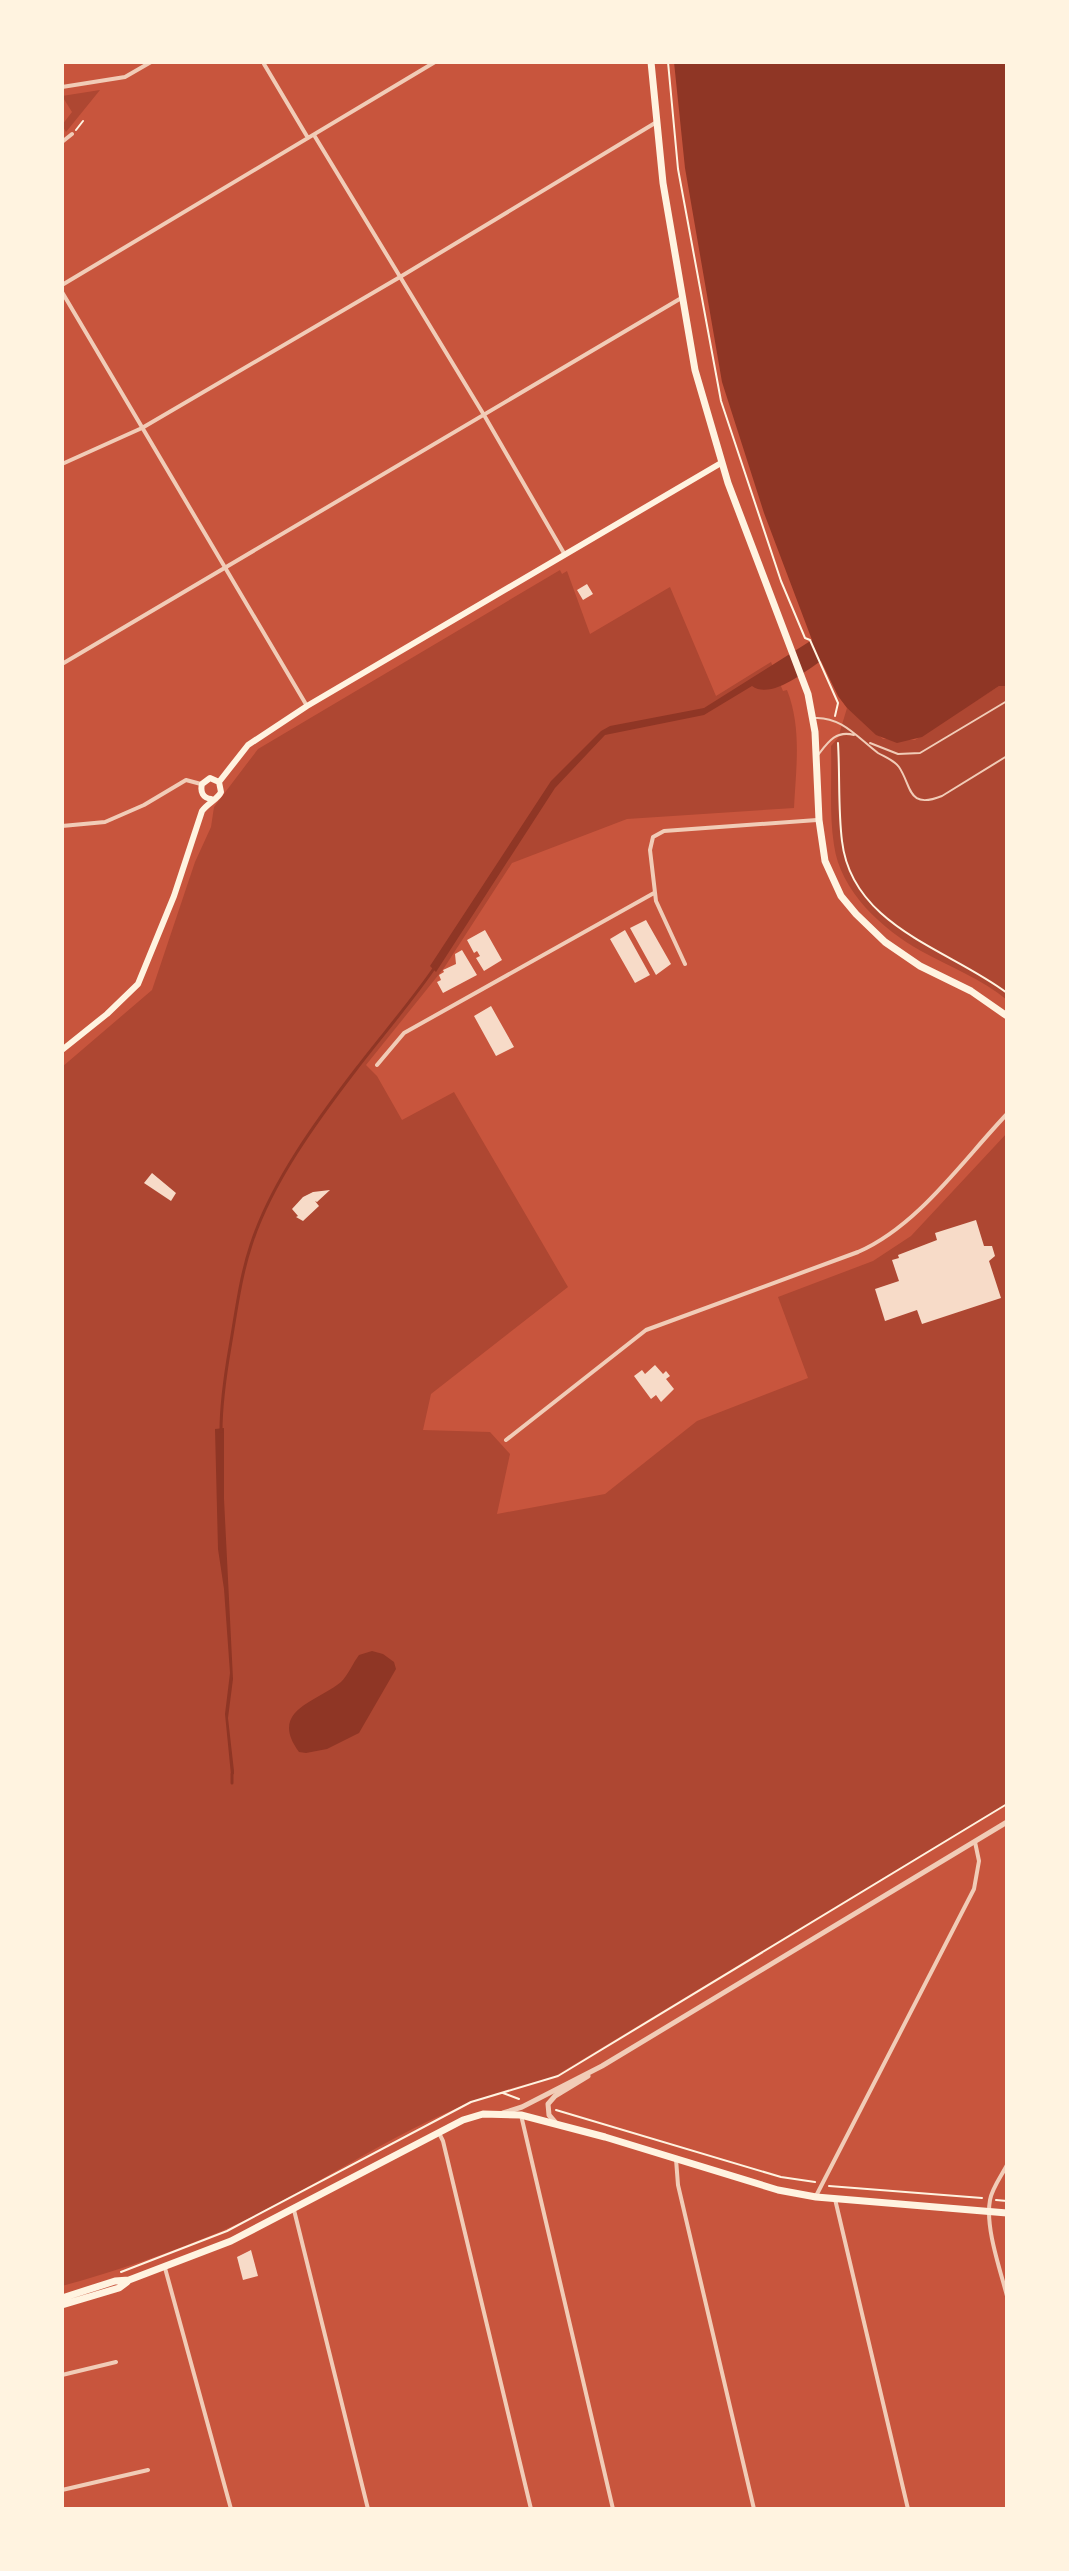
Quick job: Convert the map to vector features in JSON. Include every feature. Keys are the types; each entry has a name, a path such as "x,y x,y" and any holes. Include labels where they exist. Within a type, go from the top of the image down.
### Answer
{"main road":[{"path":"651,62 655,123 702,402 721,463 801,673 813,718 821,845 832,878 841,896 863,922 902,955 971,991 1007,1016"},
{"path":"219,782 248,745 307,706 721,463"},
{"path":"62,1050 138,984 174,896 202,811 211,799 220,795 222,788 219,782 210,778 202,784 202,794 211,799"},
{"path":"62,2298 165,2268 231,2241 472,2117 503,2113 556,2123 778,2190 835,2199 1007,2213"},
{"path":"62,2305 119,2288 129,2280"}],"street":[{"path":"62,87 125,77 151,62"},
{"path":"62,285 435,62"},
{"path":"264,64 308,138"},
{"path":"62,464 142,428 655,123"},
{"path":"62,142 72,134"},
{"path":"314,135 565,555"},
{"path":"62,292 227,566 307,706"},
{"path":"62,664 683,297"},
{"path":"62,826 105,822 144,805 186,780 202,784"},
{"path":"685,964 654,893 650,850 653,837 664,831 819,820"},
{"path":"377,1065 404,1033 654,893"},
{"path":"506,1440 646,1330 858,1252 884,1238 913,1215 1007,1114"},
{"path":"556,2123 549,2115 548,2104 555,2096 1007,1822"},
{"path":"816,2197 974,1889 979,1861 975,1842"},
{"path":"503,2113 522,2107 602,2066"},
{"path":"521,2115 613,2509"},
{"path":"439,2133 531,2509"},
{"path":"676,2159 678,2185 754,2509"},
{"path":"1007,2165 990,2199 990,2225 1007,2296"},
{"path":"835,2199 908,2509"},
{"path":"294,2210 368,2509"},
{"path":"165,2268 231,2509"},
{"path":"62,2375 116,2362"},
{"path":"62,2490 148,2470"}],"lane":[{"path":"865,741 898,754 920,753 1007,701"},
{"path":"813,718 833,720 896,763 909,791 924,800 942,796 1007,756"},
{"path":"816,759 834,737 845,733 859,737"}],"path":[{"path":"668,62 678,169 721,401 781,581 838,703"},
{"path":"72,134 83,121"},
{"path":"836,739 839,744 842,843 846,861 872,904 921,943 972,969 1007,993"},
{"path":"115,2274 227,2231 471,2102 558,2076 1007,1804"},
{"path":"502,2093 524,2101"},
{"path":"552,2109 781,2177 813,2182"},
{"path":"834,2187 978,2197"},
{"path":"998,2200 1007,2201"}],"shaded area":[{"path":"674,62 1007,62 1007,686 999,686 922,737 897,743 876,735 847,708 821,661 778,687 768,690 752,686 704,715 605,735 555,788 436,972 430,966 551,781 601,731 610,726 704,708 812,640 764,513 722,382 685,168"},
{"path":"100,90 66,132 62,125 72,112 62,96"},
{"path":"560,570 562,574 567,571 590,634 670,587 716,696 771,662 783,691 787,690 795,719 794,808 627,819 512,863 444,968 366,1065 377,1076 402,1120 454,1092 568,1287 431,1394 423,1430 490,1432 510,1454 497,1514 605,1494 697,1421 808,1378 778,1297 873,1261 911,1236 1007,1133 1007,1803 550,2079 464,2105 383,2144 224,2230 144,2261 62,2286 62,1067 152,990 195,862 211,827 214,807 258,749"},
{"path":"999,686 1007,686 1007,1000 976,979 907,942 866,907 854,893 838,862 831,808 831,746 838,738 847,708 883,739 915,740"},
{"path":"224,1428 224,1499 233,1679 228,1718 234,1771 231,1775 225,1714 230,1673 218,1549 215,1429"},
{"path":"372,1651 394,1662 396,1669 359,1733 327,1749 299,1752 291,1738 289,1726 292,1717 299,1709 341,1682 359,1655"}],"building":[{"path":"587,584 593,594 583,600 577,590"},
{"path":"646,920 671,964 656,975 630,928"},
{"path":"485,930 502,960 484,971 476,958 480,956 477,951 474,953 467,940"},
{"path":"625,930 650,975 635,983 610,939"},
{"path":"462,950 477,975 443,993 437,982 441,980 439,975 456,964 455,954"},
{"path":"491,1006 514,1047 496,1056 474,1016"},
{"path":"152,1173 176,1193 171,1201 144,1183"},
{"path":"330,1190 315,1201 319,1206 303,1221 296,1217 292,1209 303,1197"},
{"path":"976,1220 984,1246 992,1246 995,1256 989,1261 1001,1298 922,1324 917,1310 885,1321 875,1289 899,1281 892,1260 937,1240 935,1233"},
{"path":"655,1365 663,1374 666,1371 670,1376 666,1379 674,1389 661,1402 656,1395 651,1399 634,1376 642,1370 645,1374"},
{"path":"251,2250 258,2276 243,2280 237,2257"}],"waterway":[{"path":"221,1431 225,1379 247,1257 270,1198 311,1131 435,967"},
{"path":"232,1774 232,1783"}]}
